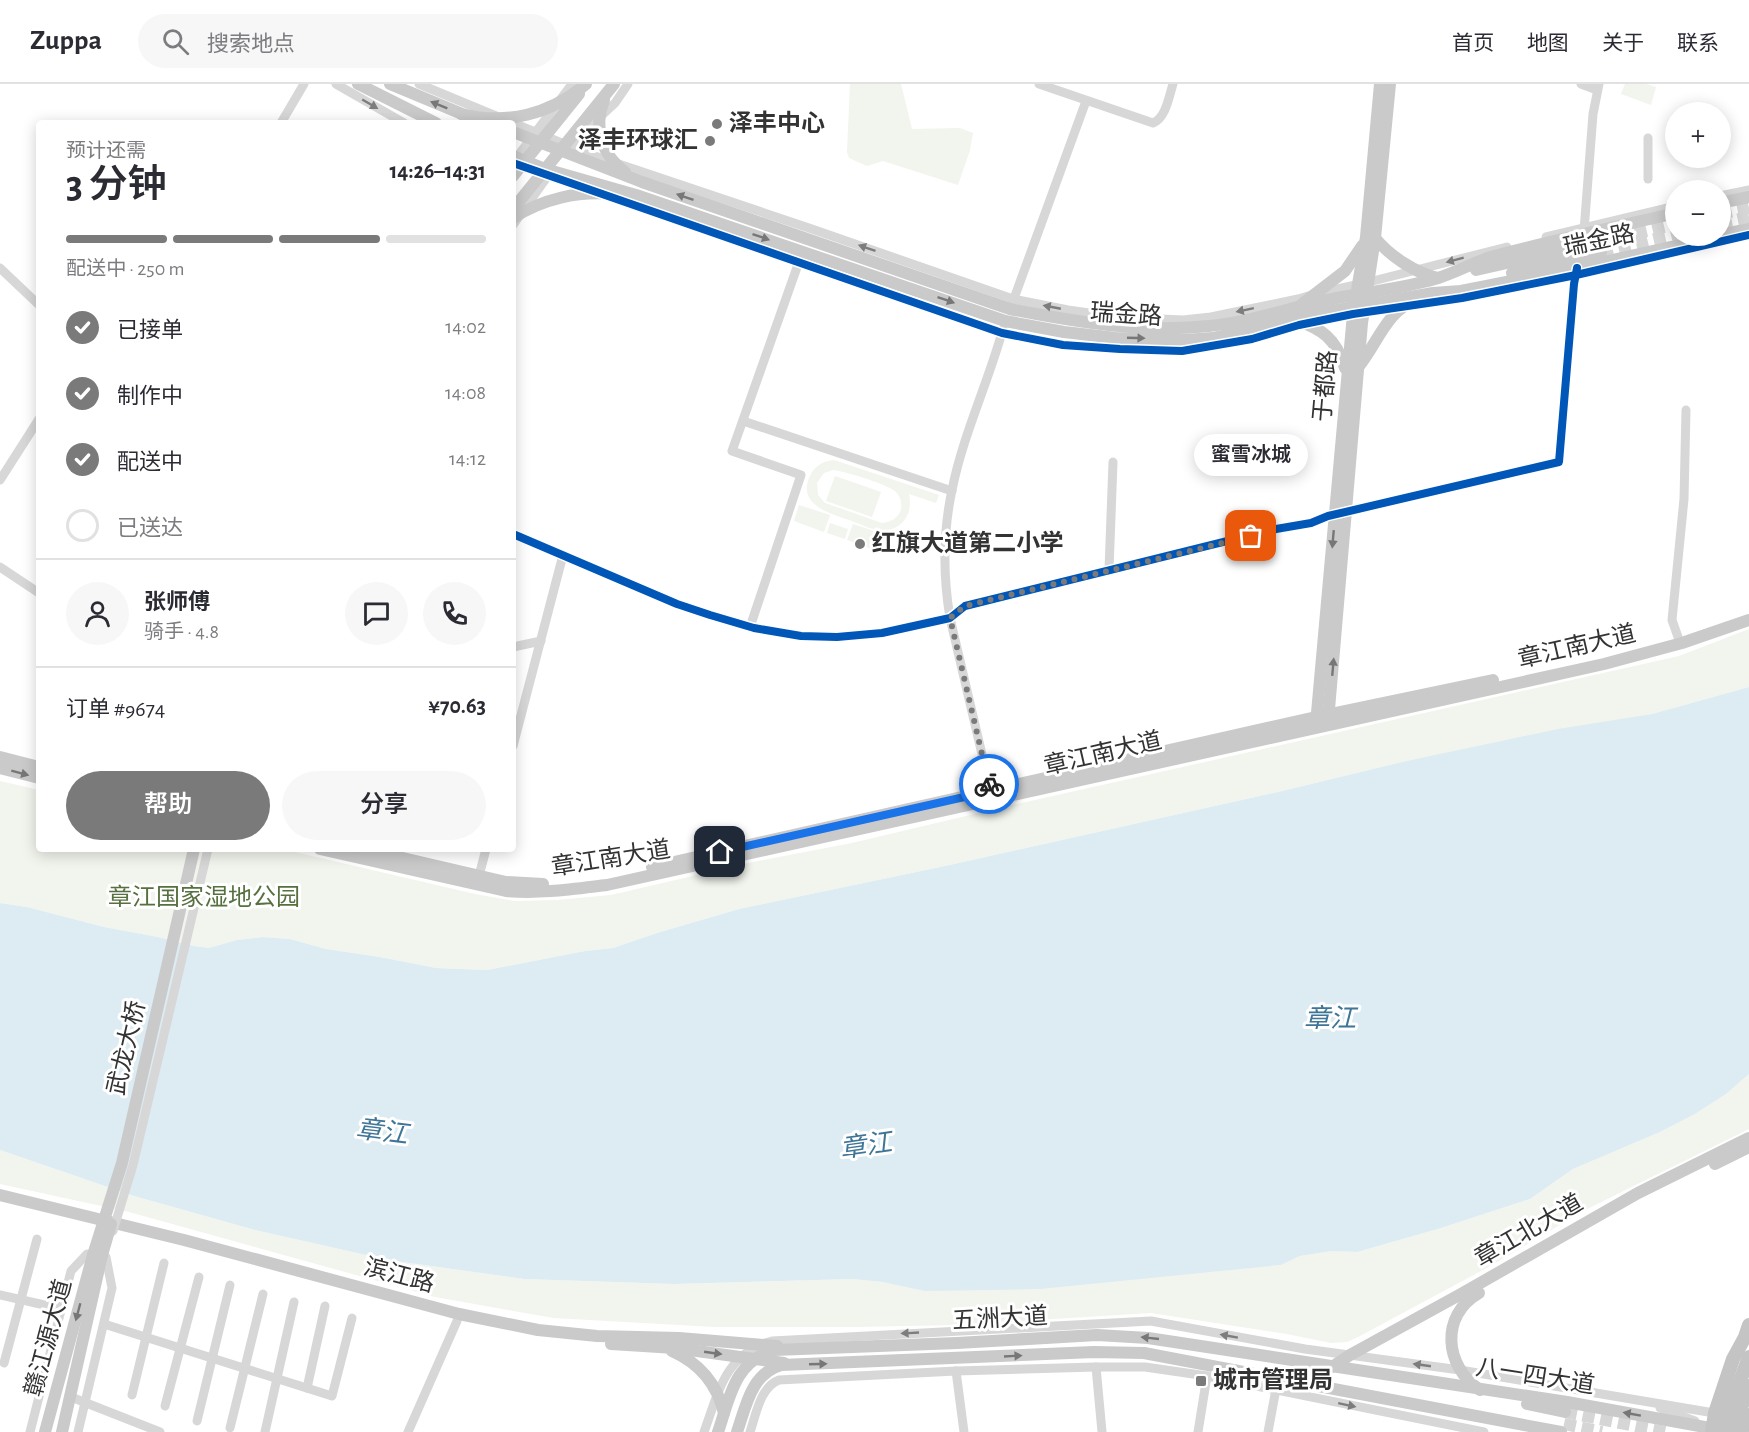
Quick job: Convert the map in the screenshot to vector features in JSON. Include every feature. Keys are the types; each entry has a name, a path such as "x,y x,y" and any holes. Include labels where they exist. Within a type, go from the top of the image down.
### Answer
{"highway":[{"path":"1716,1431 1718,1413 1733,1359 1748,1335"},
{"path":"1716,1431 1749,1358"},
{"path":"1732,1432 1749,1386"}],"main road":[{"path":"358,84 430,120"},
{"path":"390,84 479,120"},
{"path":"514,120 557,104 586,84"},
{"path":"517,161 586,84"},
{"name":"于都路","path":"1370,237 1380,84"},
{"name":"于都路","path":"1341,513 1347,374 1361,299 1390,84"},
{"path":"614,85 605,99 600,117 602,142 614,162 642,182"},
{"path":"516,216 546,172 614,85"},
{"path":"460,114 496,120"},
{"name":"瑞金路","path":"516,133 538,138 642,182 1008,316"},
{"name":"瑞金路","path":"517,161 546,172 636,195 801,257 1064,332 1116,338 1185,340 1213,338 1258,328 1295,313 1361,299 1437,278 1491,257 1584,230 1665,215"},
{"path":"516,217 553,200 579,194 636,195"},
{"path":"1731,201 1749,197"},
{"name":"瑞金路","path":"1731,233 1749,229"},
{"path":"1347,374 1341,356 1332,342 1321,330 1305,323 1295,313 1314,294 1345,271 1370,237 1404,263 1437,278 1600,247 1433,293 1412,301 1389,320 1358,367"},
{"name":"瑞金路","path":"1361,299 1461,291 1577,271 1676,246"},
{"name":"于都路","path":"1322,721 1341,513 1358,367 1361,299"},
{"name":"章江南大道","path":"333,852 506,891 523,893 607,885 1606,656 1678,637 1749,613"},
{"name":"章江南大道","path":"1322,721 1604,664 1682,643 1749,620"},
{"path":"0,757 36,766"},
{"path":"0,768 36,777"},
{"name":"章江南大道","path":"377,852 506,882 552,884 607,877 992,796"},
{"name":"武龙大桥","path":"97,1255 122,1163 192,852"},
{"name":"武龙大桥","path":"97,1255 129,1165 201,852"},
{"name":"章江北大道","path":"1332,1367 1638,1193 1749,1137"},
{"name":"章江北大道","path":"1460,1370 1453,1353 1452,1330 1457,1315 1471,1297 1641,1199 1749,1147"},
{"name":"滨江路","path":"0,1195 184,1240 459,1314 526,1328 597,1336 679,1338 724,1342 754,1355"},
{"name":"滨江路","path":"0,1203 178,1245 457,1321 536,1338 754,1355"},
{"name":"赣江源大道","path":"62,1432 71,1397 97,1255"},
{"name":"赣江源大道","path":"45,1432 97,1255"},
{"name":"五洲大道","path":"754,1355 796,1348 957,1343 1097,1335 1148,1338 1332,1367"},
{"path":"654,1347 673,1352 691,1362 706,1375 718,1394 724,1413"},
{"name":"五洲大道","path":"754,1355 781,1365 792,1365 1095,1352 1144,1353 1318,1385"},
{"path":"751,1390 754,1355"},
{"path":"736,1432 751,1390 757,1380 754,1355"},
{"path":"718,1432 738,1376 754,1355"},
{"path":"1332,1367 1563,1423"},
{"name":"八一四大道","path":"1332,1367 1567,1402 1716,1431 1732,1432"},
{"path":"1460,1370 1468,1381 1480,1390"},
{"name":"八一四大道","path":"1318,1385 1563,1423"}],"street":[{"path":"283,120 304,84"},
{"path":"336,84 399,120"},
{"path":"418,84 504,120"},
{"path":"516,126 538,138 557,104 572,84"},
{"path":"566,149 615,103 628,84"},
{"path":"1040,84 1153,123 1162,117 1173,84"},
{"path":"1581,84 1598,87 1593,114 1584,230"},
{"path":"992,796 945,591 945,557 951,491 961,454 1008,316 1086,101"},
{"path":"1648,138 1648,179"},
{"path":"566,149 614,162 809,228 1008,316 1063,345 1114,349 1182,351 1252,339 1305,323 1361,299 1419,270 1665,209"},
{"path":"546,172 596,193 801,257 732,451 801,475 750,627"},
{"path":"1731,194 1749,190"},
{"path":"1008,316 1068,310 1117,317 1183,320 1211,317 1314,294 1406,306 1462,298 1749,235"},
{"path":"0,268 36,302"},
{"path":"516,535 677,604 750,627 801,636 837,637 882,633 950,618 965,606 1559,462 1577,271"},
{"path":"1678,637 1672,620 1684,499 1686,410"},
{"path":"742,421 951,491"},
{"path":"0,480 36,424"},
{"path":"1109,570 1113,462"},
{"path":"516,735 563,555"},
{"path":"0,567 36,591"},
{"path":"516,646 541,641"},
{"path":"30,1432 72,1271 97,1255 134,1165 207,852"},
{"path":"479,876 485,852"},
{"path":"4,1364 37,1239"},
{"path":"78,1432 112,1288 97,1255"},
{"path":"132,1395 164,1263"},
{"path":"165,1406 199,1277"},
{"path":"197,1421 230,1285"},
{"path":"230,1428 263,1294"},
{"path":"0,1295 62,1309"},
{"path":"265,1432 294,1302"},
{"path":"307,1388 326,1306"},
{"path":"104,1324 332,1396 352,1318"},
{"path":"408,1432 457,1321"},
{"path":"704,1432 725,1376 754,1355 781,1340 1151,1322 1305,1349 1460,1370 1718,1413 1746,1422"},
{"path":"750,1432 769,1380 754,1355"},
{"path":"1096,1367 1102,1432"},
{"path":"765,1391 772,1383 779,1380 956,1371 1145,1367 1276,1389 1448,1429 1484,1432"},
{"path":"956,1371 964,1432"},
{"path":"1198,1432 1208,1376"},
{"path":"1268,1432 1276,1389"},
{"path":"71,1397 160,1432"},
{"path":"1642,1402 1716,1431"}],"green space":[{"path":"850,84 901,84 912,129 960,128 973,133 970,150 958,185 883,161 867,166 849,158 847,152"},
{"path":"1625,84 1646,84 1656,87 1651,105 1621,94"},
{"path":"834,460 939,495 936,503 909,494 910,508 905,519 896,527 883,531 826,511 811,501 807,493 807,485 811,474 818,466","holes":["833,470 892,489 899,496 901,503 898,515 891,521 882,523 825,503 818,495 817,483 824,473"]},
{"path":"835,476 881,492 872,517 826,501"},
{"path":"799,505 830,515 824,532 794,521"},
{"path":"830,523 848,529 845,539 827,533"},
{"path":"853,524 883,534 878,551 847,540"},
{"name":"章江国家湿地公园","path":"1749,629 1749,687 1652,714 1402,762 945,866 739,909 613,948 585,951 487,970 436,968 326,949 290,939 262,937 237,940 209,948 194,946 104,927 27,907 0,903 0,781 36,789 36,852 295,852 475,894 514,901 557,900 611,895 753,862 852,843 1679,656"},
{"path":"1749,1074 1749,1129 1587,1209 1494,1264 1347,1342 1331,1343 1151,1313 954,1325 857,1327 715,1327 554,1318 435,1297 129,1212 0,1184 0,1150 134,1196 255,1230 388,1260 524,1279 674,1284 852,1279 883,1282 1197,1273 1281,1265 1300,1256 1332,1251 1357,1252 1530,1199 1573,1169 1660,1132 1695,1114 1726,1094"}],"water":[{"name":"章江","path":"1749,687 1749,1074 1726,1094 1695,1114 1660,1132 1573,1169 1530,1199 1357,1252 1332,1251 1300,1256 1281,1265 1040,1289 925,1291 883,1282 852,1279 674,1284 524,1279 388,1260 255,1230 134,1196 0,1150 0,903 27,907 104,927 194,946 209,948 237,940 262,937 290,939 326,949 436,968 487,970 585,951 613,948 739,909 945,866 1402,762 1558,729 1652,714"}],"tunnel":[{"path":"1731,212 1749,208"},
{"path":"1731,221 1749,217"},
{"path":"1600,242 1665,227"},
{"path":"1601,252 1665,237"},
{"path":"1565,1412 1665,1432"},
{"path":"1564,1424 1602,1432"}],"cycle path":[{"path":"516,164 1002,333 1063,345 1120,349 1182,351 1252,339 1299,325 1353,314 1462,298 1576,275 1749,235"},
{"path":"516,535 677,604 754,628 801,636 837,637 882,633 950,618 965,606 1276,529 1311,523 1328,516 1559,462 1577,268"}],"way so far":[{"path":"989,784 950,618 965,606 1251,536"}],"place":[{"name":"泽丰中心","path":"717,124"},
{"name":"泽丰环球汇","path":"710,141"},
{"name":"蜜雪冰城","path":"1251,536"},
{"name":"红旗大道第二小学","path":"860,544"},
{"name":"城市管理局","path":"1201,1381"}],"route":[{"path":"720,852 991,791 989,784"}]}
